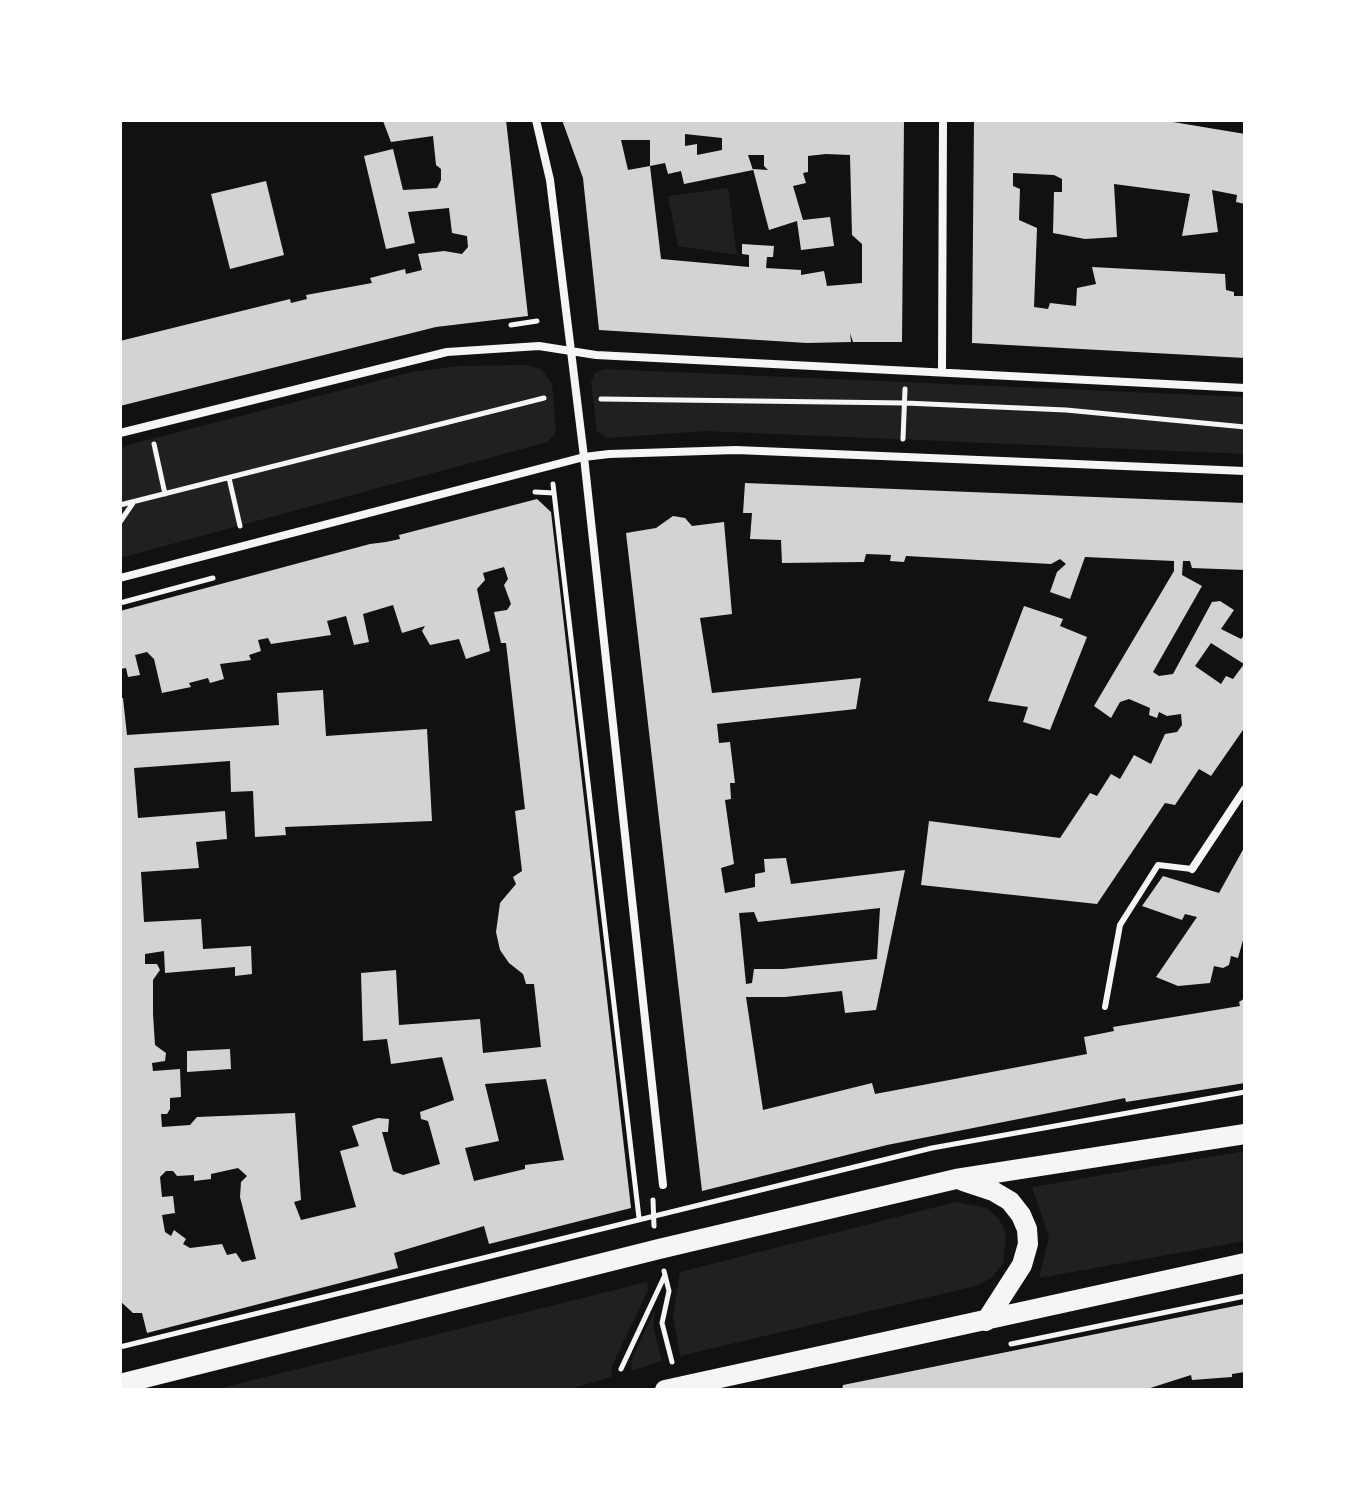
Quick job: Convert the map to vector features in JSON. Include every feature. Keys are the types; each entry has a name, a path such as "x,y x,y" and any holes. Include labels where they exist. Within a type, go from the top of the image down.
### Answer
{"main road":[{"path":"120,1384 659,1249 956,1179 1245,1134"},
{"path":"956,1179 993,1191 1010,1201 1027,1229 1028,1244 1022,1265 986,1321"},
{"path":"674,1389 1245,1263"}],"street":[{"path":"536,120 550,180 584,457 663,1185"},
{"path":"942,370 943,120"},
{"path":"120,433 447,352 539,346 596,355 942,370 1245,388"},
{"path":"120,578 584,457 707,449 1245,471"},
{"path":"1192,869 1245,789"}],"lane":[{"path":"1105,1007 1120,925 1150,877 1158,865 1192,869"}],"path":[{"path":"903,456 906,370"},
{"path":"120,505 544,398"},
{"path":"601,399 905,403 1066,410 1245,427"},
{"path":"153,438 165,494"},
{"path":"229,478 240,526"},
{"path":"554,493 639,1218"},
{"path":"120,522 133,502"},
{"path":"120,1347 932,1148 1245,1092"},
{"path":"621,1369 665,1274 669,1291 662,1323 674,1389"}],"shaded area":[{"path":"728,188 737,255 678,246 668,196"},
{"path":"527,365 541,369 552,384 556,432 548,442 120,558 120,447 412,372 460,366"},
{"path":"604,369 1245,397 1245,454 706,431 607,438 597,431 591,382 595,373"},
{"path":"1245,1151 1245,1241 1039,1278 1049,1237 1032,1187"},
{"path":"956,1202 987,1208 999,1219 1006,1233 1003,1264 991,1278 976,1286 680,1356 673,1316 680,1272"},
{"path":"647,1282 648,1290 612,1366 611,1377 567,1390 213,1390"},
{"path":"655,1309 653,1326 662,1361 631,1371 632,1359"}],"building":[{"path":"506,120 528,316 436,327 120,406 120,341 290,299 291,303 307,299 306,295 372,283 370,278 405,269 406,274 422,270 418,254 444,251 462,254 468,247 467,236 452,233 449,208 408,212 415,243 386,249 364,156 393,149 403,190 437,188 441,169 436,165 433,136 391,142 383,121"},
{"path":"562,120 904,120 902,342 853,342 850,333 851,342 807,343 599,330 583,178","holes":["685,134 722,138 722,150 697,155 697,144 685,146","621,140 650,140 650,166 628,170","748,155 764,155 764,166 768,170 753,169 769,230 797,221 801,250 834,246 830,217 803,220 793,186 806,183 803,173 808,172 808,156 850,155 852,235 862,244 862,283 827,286 824,271 801,275 801,270 766,268 767,257 773,257 774,246 742,244 742,254 749,255 749,267 661,259 650,166 665,163 668,174 681,171 684,184 753,170"]},
{"path":"974,120 1161,120 1245,134 1245,204 1236,202 1237,195 1212,190 1218,232 1182,236 1190,194 1114,184 1117,237 1085,239 1053,233 1054,192 1062,192 1062,179 1054,175 1013,173 1013,186 1020,189 1019,220 1037,228 1034,307 1048,309 1050,303 1076,306 1077,288 1096,284 1092,267 1225,274 1226,290 1234,292 1234,296 1245,296 1245,358 972,343"},
{"path":"266,181 284,255 230,269 211,194"},
{"path":"745,483 1245,503 1245,570 1192,568 1190,561 1183,561 1182,575 1202,586 1153,672 1159,676 1173,674 1212,602 1220,601 1234,610 1221,629 1241,639 1245,634 1245,727 1211,776 1199,769 1175,805 1165,803 1097,904 921,885 929,821 1060,838 1090,793 1097,796 1111,774 1120,779 1134,755 1151,764 1165,734 1177,732 1182,725 1181,714 1167,716 1159,712 1157,718 1149,715 1150,708 1129,699 1120,702 1111,718 1094,706 1174,571 1174,561 1085,557 1070,599 1050,592 1057,572 1066,564 1060,559 1051,564 906,556 904,562 890,561 891,555 866,554 864,562 782,563 781,540 750,539 752,513 743,513","holes":["1211,643 1244,664 1233,679 1226,676 1221,684 1195,666"]},
{"path":"537,499 551,512 631,1208 489,1244 484,1226 394,1253 398,1268 147,1333 142,1313 133,1313 120,1301 120,698 123,698 127,735 279,725 277,693 323,690 326,736 427,729 432,821 285,827 286,835 255,837 253,791 231,792 230,761 134,768 138,818 225,811 227,839 196,842 199,868 141,872 144,922 201,919 203,949 251,946 252,974 235,976 235,967 165,973 164,951 145,954 145,964 157,964 160,970 153,980 155,1045 166,1053 165,1061 152,1063 153,1071 180,1069 181,1097 170,1098 170,1109 167,1114 161,1114 162,1127 190,1125 197,1117 295,1113 301,1200 294,1202 301,1220 356,1207 340,1151 359,1146 352,1126 378,1118 389,1119 388,1132 382,1132 393,1171 403,1175 440,1164 428,1121 421,1119 420,1112 454,1100 442,1057 391,1064 387,1039 363,1041 361,973 396,970 399,1025 480,1019 483,1053 541,1047 534,984 526,984 523,974 509,963 500,950 496,932 500,903 516,884 513,877 522,871 515,811 525,809 506,643 501,643 494,612 507,610 511,604 504,585 508,579 504,567 483,573 485,580 477,589 490,651 466,659 459,639 430,645 422,631 425,626 402,633 393,605 363,614 369,642 354,645 346,616 327,621 331,635 271,644 268,638 258,640 261,651 249,655 251,660 220,664 224,679 210,683 208,678 189,683 191,687 162,693 154,659 147,652 135,655 140,675 128,677 126,668 120,669 120,611 370,544 400,539 399,535","holes":["546,1079 564,1160 525,1165 525,1169 474,1181 465,1148 499,1141 485,1084","238,1168 247,1176 241,1182 240,1197 256,1259 242,1262 236,1253 227,1255 222,1244 190,1248 183,1244 186,1239 174,1230 171,1236 165,1232 162,1215 175,1213 173,1196 162,1197 160,1177 166,1171 173,1171 177,1176 194,1175 194,1181 211,1179 211,1174"]},
{"path":"673,516 685,518 692,526 724,522 732,614 700,618 712,693 861,678 856,709 717,724 719,743 730,742 735,783 730,783 731,799 725,800 734,864 721,868 725,893 755,887 755,874 765,872 764,859 786,858 791,884 905,870 876,1010 845,1013 842,991 785,997 746,997 763,1110 872,1083 875,1094 1087,1054 1084,1037 1114,1031 1113,1027 1240,1006 1239,1002 1245,998 1245,1083 1126,1102 1125,1098 887,1145 702,1191 626,533 656,528","holes":["880,908 877,959 754,969 752,983 746,984 739,913 754,912 758,922"]},
{"path":"1024,606 1063,619 1060,626 1087,637 1050,730 1023,722 1028,707 988,701"},
{"path":"1245,846 1245,933 1238,958 1231,956 1229,965 1223,968 1214,966 1210,983 1178,986 1156,977 1197,917 1185,914 1182,920 1142,906 1163,876 1219,893"},
{"path":"230,1049 231,1069 187,1072 187,1051"},
{"path":"1245,1304 1245,1372 1232,1374 1232,1377 1192,1380 1191,1375 1144,1390 842,1390 843,1385"}]}
